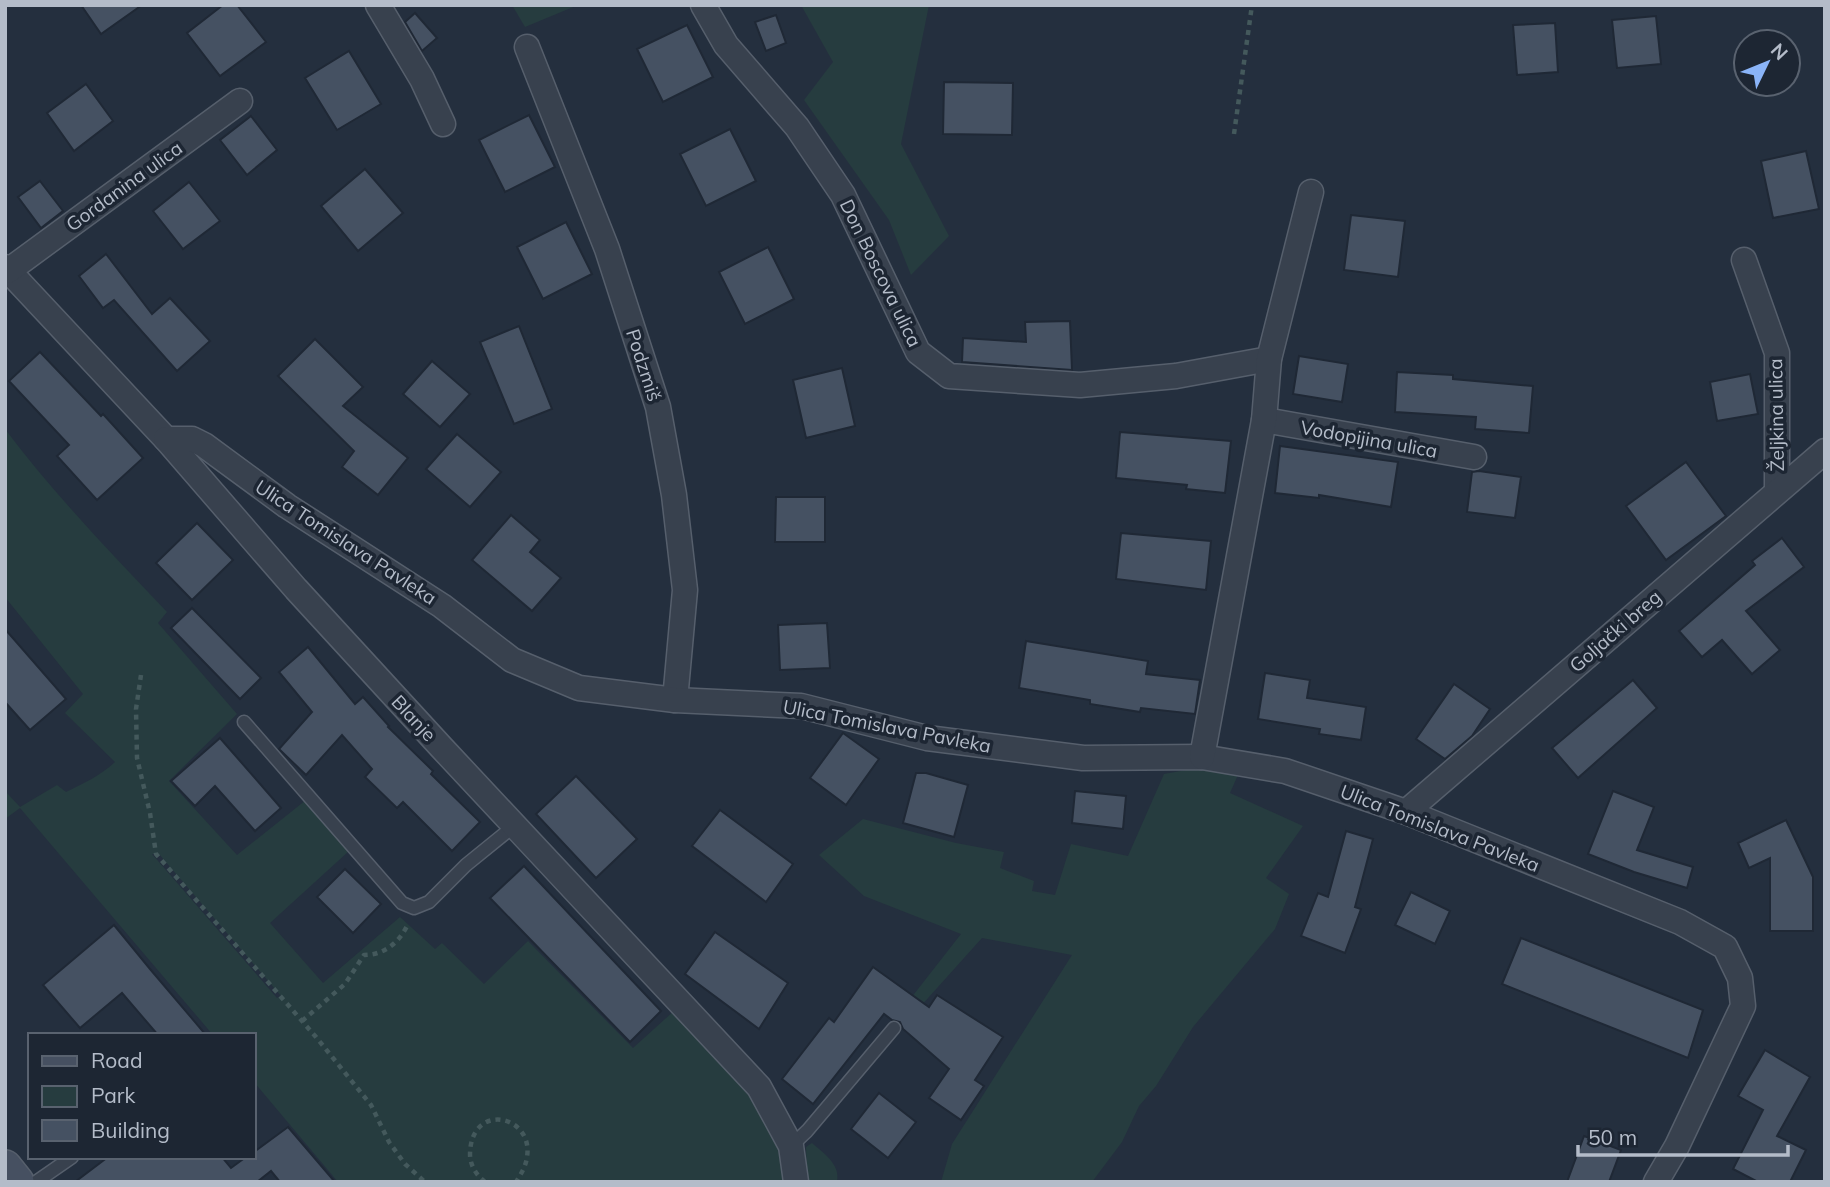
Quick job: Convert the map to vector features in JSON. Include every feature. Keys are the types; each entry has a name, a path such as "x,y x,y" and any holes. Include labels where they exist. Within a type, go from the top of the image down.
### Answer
{"street":[{"path":"378,5 422,79 443,124"},
{"name":"Don Boscova ulica","path":"703,5 726,46 797,127 843,195 918,352 948,376 1080,385 1176,376 1269,359"},
{"name":"Podzmiš","path":"527,47 607,249 658,407 674,495 685,590 675,700"},
{"name":"Gordanina ulica","path":"7,269 240,101"},
{"path":"1202,757 1264,420 1269,359 1311,191"},
{"name":"Željkina ulica","path":"1744,260 1777,353 1777,490"},
{"name":"Blanje","path":"7,269 166,439 296,589 759,1087 792,1146 796,1182"},
{"name":"Vodopijina ulica","path":"1264,420 1474,457"},
{"name":"Ulica Tomislava Pavleka","path":"166,439 192,439 204,445 287,506 442,606 512,660 579,688 675,700 801,706 927,738 1083,758 1202,757 1285,771 1406,813 1679,922 1725,947 1740,978 1743,1006 1677,1146 1656,1182"},
{"name":"Goljački breg","path":"1406,813 1825,451"},
{"path":"5,1167 17,1182"}],"lane":[{"path":"244,722 402,903 414,908 429,902 466,865 514,826"},
{"path":"792,1146 894,1028"},
{"path":"36,1182 69,1159"}],"path":[{"path":"1234,134 1252,5"},
{"path":"142,675 136,709 136,758 150,813 156,854 372,1105 389,1142 405,1164 425,1182"},
{"path":"302,1021 345,984 364,956 377,955 396,943 407,928 414,908"},
{"path":"485,1182 470,1161 470,1150 472,1138 479,1127 493,1119 513,1124 527,1143 528,1155 516,1182"}],"green space":[{"path":"512,5 578,5 525,27"},
{"path":"801,5 929,5 901,144 949,236 911,275 889,220 804,100 833,62"},
{"path":"5,429 63,500 167,612 158,623 237,714 169,781 237,855 306,800 349,851 270,923 323,983 400,917 435,949 442,943 484,984 528,941 633,1048 675,1010 738,1075 778,1132 784,1182 338,1182 256,1084 256,1033 211,1033 20,808 5,819 5,791 20,807 57,785 66,792 98,775 115,762 65,713 83,694 5,597","holes":["152,854 159,854 281,996 277,998"]},
{"path":"1197,768 1241,768 1230,793 1303,826 1266,878 1289,894 1275,929 1193,1027 1156,1086 1139,1106 1122,1142 1092,1182 941,1182 952,1144 1072,955 982,938 902,1027 893,1021 961,934 864,896 819,855 863,819 956,843 1004,852 1000,868 1034,881 1032,891 1055,895 1071,844 1128,856 1164,774"},
{"path":"812,1143 834,1164 837,1182 807,1182 806,1147"}],"building":[{"path":"81,5 142,5 101,34"},
{"path":"223,5 237,5 266,42 220,76 187,33"},
{"path":"415,13 437,38 422,51 405,22"},
{"path":"776,15 786,43 766,51 755,22"},
{"path":"1656,16 1661,64 1617,68 1612,20"},
{"path":"1555,23 1558,72 1517,75 1513,25"},
{"path":"687,25 713,77 663,102 637,49"},
{"path":"349,51 381,104 337,130 305,78"},
{"path":"944,82 1013,83 1012,135 943,134"},
{"path":"86,84 113,121 74,151 47,113"},
{"path":"529,115 555,167 505,192 479,140"},
{"path":"251,116 277,150 247,175 220,140"},
{"path":"730,129 756,181 706,206 680,154"},
{"path":"1806,151 1819,209 1773,218 1761,161"},
{"path":"365,169 403,213 358,251 321,206"},
{"path":"40,181 63,211 41,228 18,197"},
{"path":"189,182 220,221 183,249 153,211"},
{"path":"1351,215 1405,221 1398,277 1344,270"},
{"path":"566,222 592,274 543,299 517,247"},
{"path":"768,247 794,299 745,324 719,272"},
{"path":"106,254 152,314 170,298 210,341 177,371 114,300 103,308 79,276"},
{"path":"1070,321 1072,370 962,362 963,338 1026,342 1025,322"},
{"path":"519,326 552,409 514,424 480,342"},
{"path":"315,339 363,387 343,406 408,458 378,495 342,467 354,451 278,376"},
{"path":"40,352 143,458 97,500 57,456 69,445 9,381"},
{"path":"1299,356 1348,364 1342,402 1293,394"},
{"path":"432,361 470,394 440,427 403,394"},
{"path":"842,368 855,426 806,438 793,380"},
{"path":"1397,372 1453,375 1453,379 1533,386 1529,433 1475,429 1476,417 1395,412"},
{"path":"1750,374 1758,414 1717,421 1710,382"},
{"path":"1120,432 1231,441 1225,493 1186,489 1187,485 1116,478"},
{"path":"457,434 501,472 470,507 426,469"},
{"path":"1280,446 1398,462 1391,507 1319,495 1319,498 1275,493"},
{"path":"1686,462 1726,516 1666,560 1626,506"},
{"path":"1472,472 1521,477 1515,518 1467,512"},
{"path":"776,497 825,497 825,542 775,542"},
{"path":"511,515 540,540 530,552 561,578 532,611 472,560"},
{"path":"197,523 233,560 192,600 156,563"},
{"path":"1121,533 1211,541 1206,590 1116,579"},
{"path":"1782,538 1804,567 1746,611 1780,650 1752,674 1722,640 1702,657 1679,631 1755,565 1752,561"},
{"path":"192,608 261,678 240,699 171,628"},
{"path":"827,623 830,668 780,670 778,625"},
{"path":"5,629 66,699 30,730 5,702"},
{"path":"1026,641 1148,661 1146,674 1200,680 1195,714 1141,708 1140,712 1019,688"},
{"path":"308,647 355,704 363,697 388,727 433,771 431,774 480,822 452,851 403,802 397,808 365,777 372,769 342,735 306,775 279,749 312,712 279,672"},
{"path":"1265,673 1310,680 1307,698 1366,707 1361,740 1319,734 1320,729 1258,719"},
{"path":"1633,680 1657,708 1578,778 1552,748"},
{"path":"1454,684 1490,709 1472,736 1445,759 1416,739"},
{"path":"843,733 879,759 846,805 810,778"},
{"path":"220,738 281,808 255,831 215,786 195,806 171,781"},
{"path":"916,773 926,773 968,785 954,837 903,823"},
{"path":"576,776 637,839 596,878 536,814"},
{"path":"1075,791 1126,796 1123,829 1072,823"},
{"path":"1613,791 1654,807 1637,850 1693,867 1687,888 1588,854"},
{"path":"720,810 793,864 766,902 692,846"},
{"path":"1786,820 1813,877 1813,931 1770,931 1770,858 1749,868 1738,843"},
{"path":"1346,831 1373,839 1355,907 1361,909 1345,953 1301,936 1318,893 1328,897"},
{"path":"524,866 661,1011 630,1042 490,898"},
{"path":"345,869 381,904 353,933 317,897"},
{"path":"1411,892 1450,911 1435,944 1395,925"},
{"path":"114,925 204,1033 156,1033 122,993 80,1028 43,985"},
{"path":"715,932 788,983 759,1029 685,974"},
{"path":"1521,938 1703,1010 1688,1058 1502,984"},
{"path":"873,967 929,1007 937,995 1003,1037 975,1080 984,1086 961,1120 929,1098 949,1069 903,1029 900,1022 884,1014 813,1104 782,1079 829,1018 834,1022"},
{"path":"1765,1050 1810,1077 1777,1136 1806,1150 1790,1182 1758,1182 1733,1169 1763,1110 1738,1096"},
{"path":"879,1093 916,1122 888,1158 851,1129"},
{"path":"288,1127 335,1182 280,1182 271,1171 257,1182 75,1182 105,1159 224,1159 231,1168 243,1159 256,1159 256,1151"},
{"path":"1584,1136 1621,1150 1609,1182 1567,1182"}]}
